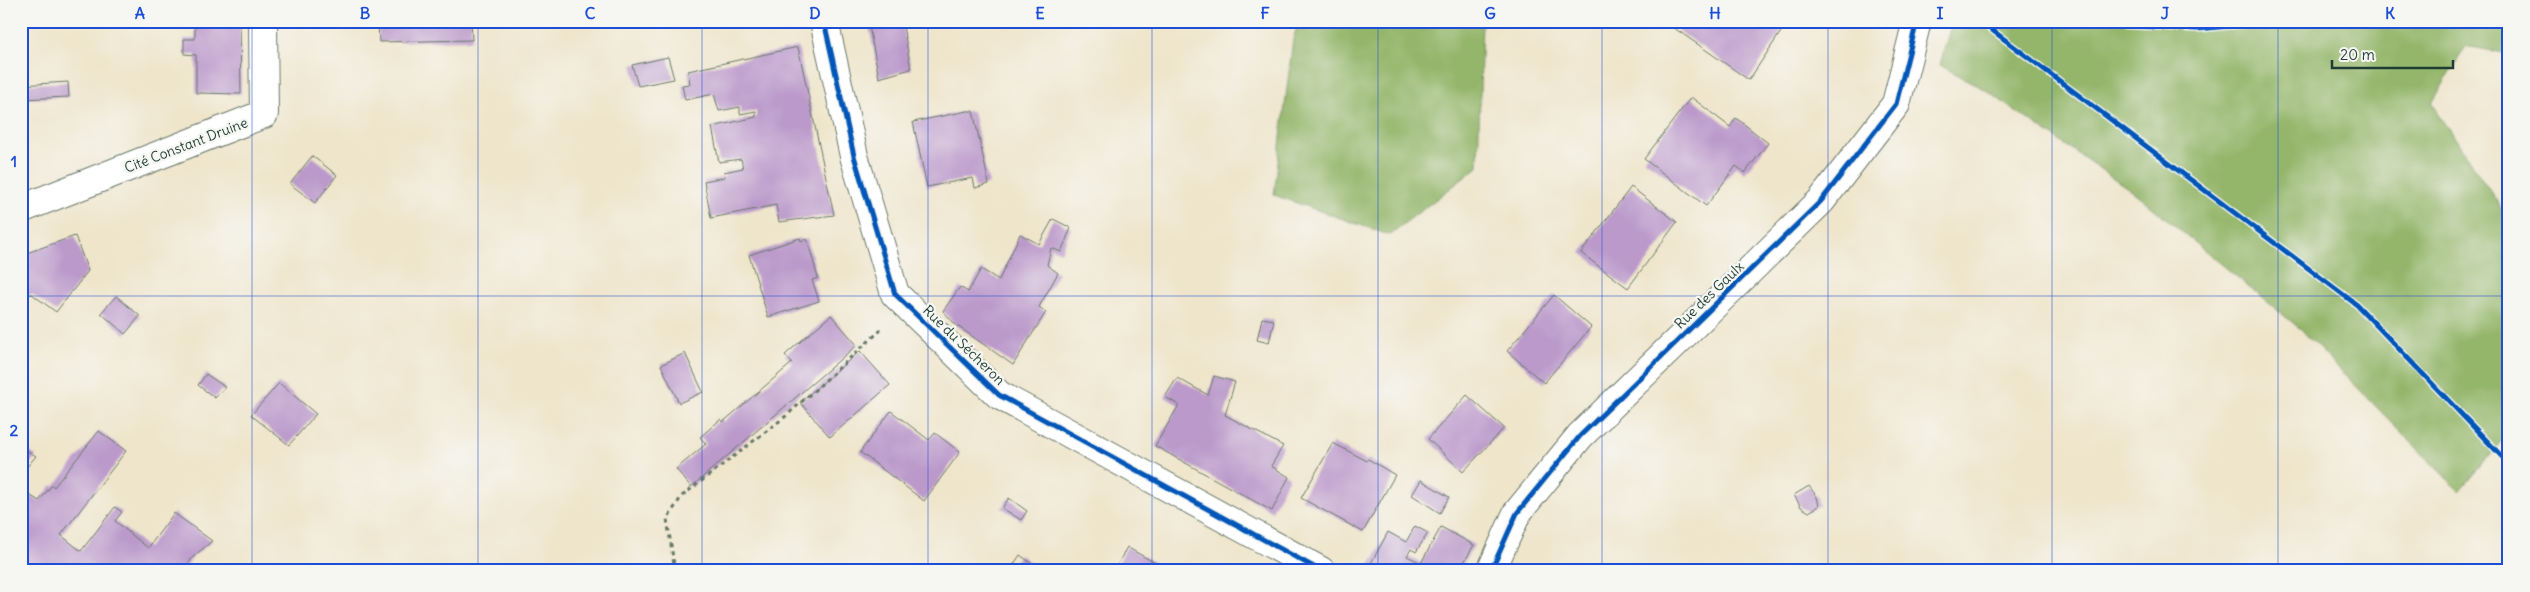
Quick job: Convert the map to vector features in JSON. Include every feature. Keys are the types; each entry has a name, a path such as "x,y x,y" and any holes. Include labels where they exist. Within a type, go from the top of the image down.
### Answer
{"street":[{"name":"Cité Constant Druine","path":"21,209 264,114 263,21"},
{"name":"Rue du Sécheron","path":"824,21 854,156 895,294 999,395 1321,571"},
{"name":"Rue des Gaulx","path":"1491,571 1517,514 1580,436 1821,201 1891,112 1896,104 1917,21"}],"path":[{"path":"675,571 667,519 682,496 786,416 869,343 905,303"}],"green space":[{"path":"1299,21 1482,21 1478,167 1389,235 1274,195 1293,39"},
{"path":"1952,21 2509,21 2509,54 2466,46 2432,103 2509,220 2509,432 2459,491 2298,327 2135,193 1984,89 1940,65"}],"building":[{"path":"195,21 240,21 241,94 196,93 196,55 184,54 184,39 195,39"},
{"path":"378,21 471,21 472,40 379,42"},
{"path":"868,21 902,21 911,69 879,78"},
{"path":"1668,21 1788,21 1749,80 1667,23"},
{"path":"798,47 834,215 779,222 776,205 711,218 704,181 725,177 724,172 743,168 741,159 719,162 712,127 756,117 756,111 740,114 740,107 719,111 714,94 685,100 682,85 690,84 688,71"},
{"path":"668,57 674,79 638,86 632,65"},
{"path":"68,82 69,97 21,99 21,85"},
{"path":"1691,97 1730,127 1736,118 1768,143 1745,173 1736,166 1706,206 1644,159"},
{"path":"973,111 989,184 975,188 973,178 927,187 913,122"},
{"path":"312,156 337,175 315,203 290,184"},
{"path":"1631,187 1677,222 1628,288 1581,253"},
{"path":"1053,219 1071,228 1061,252 1051,248 1047,265 1058,273 1039,307 1046,312 1013,365 956,325 943,311 960,287 968,292 981,269 999,280 1020,234 1039,244"},
{"path":"75,236 88,271 56,312 32,294 21,297 21,255"},
{"path":"800,238 801,241 807,239 818,278 812,280 819,301 768,317 749,255"},
{"path":"1554,295 1591,327 1544,383 1507,351"},
{"path":"116,296 140,316 125,334 101,313"},
{"path":"831,315 857,345 691,487 676,469 706,444 700,437 721,419 723,422 792,363 785,355"},
{"path":"1262,318 1274,320 1269,343 1257,340"},
{"path":"860,351 890,385 830,437 800,402"},
{"path":"685,353 703,392 679,403 661,365"},
{"path":"206,374 225,387 215,398 198,385"},
{"path":"1214,376 1235,382 1225,415 1283,446 1271,466 1289,477 1272,511 1155,446 1179,405 1165,397 1177,378 1208,395"},
{"path":"279,383 316,414 289,445 251,415"},
{"path":"1467,395 1504,428 1463,472 1428,439"},
{"path":"891,411 929,440 935,433 960,452 924,501 860,452"},
{"path":"99,431 126,451 61,535 81,551 115,507 122,512 115,521 148,548 174,513 212,541 193,557 183,571 21,571 21,504 28,494 39,501 52,485 54,487"},
{"path":"1333,443 1367,461 1368,459 1395,475 1363,532 1301,498"},
{"path":"26,450 36,456 21,474 21,456"},
{"path":"1421,480 1449,497 1440,513 1412,495"},
{"path":"1809,486 1817,497 1819,506 1809,512 1801,507 1794,495"},
{"path":"1009,498 1027,511 1021,520 1002,508"},
{"path":"1415,526 1428,533 1416,552 1411,549 1407,556 1421,563 1441,527 1474,545 1463,564 1472,568 1471,571 1375,571 1369,567 1388,532 1406,542"},
{"path":"1127,547 1132,550 1170,571 1114,571"},
{"path":"1020,555 1042,571 1010,570"}],"cycle path":[{"path":"824,21 854,156 895,294 999,395 1321,571"},
{"path":"1491,571 1517,513 1580,436 1821,201 1896,104 1917,21"},
{"path":"1980,21 2357,305 2509,464"},
{"path":"2037,21 2198,29 2279,21"}]}
